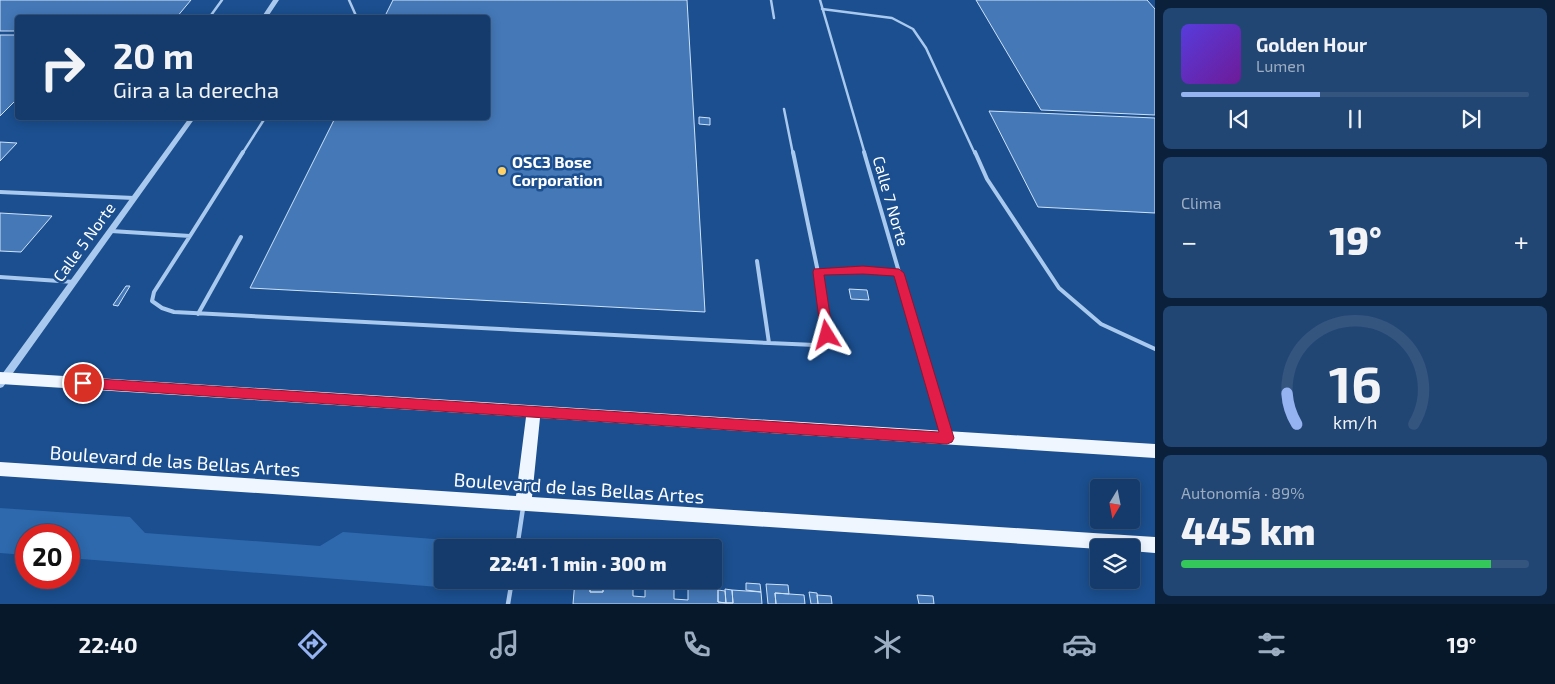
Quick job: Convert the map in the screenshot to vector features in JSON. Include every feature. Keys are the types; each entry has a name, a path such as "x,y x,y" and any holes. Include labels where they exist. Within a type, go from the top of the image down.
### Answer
{"main road":[{"path":"1,380 1155,451"},
{"path":"523,504 534,412"},
{"name":"Boulevard de las Bellas Artes","path":"0,469 1155,545"}],"street":[{"path":"266,15 276,0"},
{"name":"Calle 5 Norte","path":"1,380 191,120"}],"lane":[{"path":"211,15 222,0"},
{"path":"349,0 356,15"},
{"path":"771,0 774,18"},
{"name":"Calle 7 Norte","path":"820,0 947,438"},
{"path":"822,9 892,18 913,29 926,48 987,179 1058,288 1101,324 1155,349"},
{"path":"264,120 158,283 152,301 162,308 174,312 198,314 815,345 827,335 818,272 784,109"},
{"path":"0,192 134,198"},
{"path":"110,231 190,236"},
{"path":"198,314 241,237"},
{"path":"757,261 769,343"},
{"path":"818,272 863,270 899,273"},
{"path":"0,277 74,282"},
{"path":"518,539 523,504"},
{"path":"508,604 510,589"}],"shaded area":[{"path":"0,508 130,517 145,533 320,546 343,532 434,539 434,587 80,559 80,524 15,524 15,554 0,553"}],"building":[{"path":"0,0 191,0 178,15 15,15 15,31 0,31"},
{"name":"OSC3 Bose Corporation","path":"393,0 687,0 705,312 250,288 334,120 490,120 490,15 386,15"},
{"path":"976,0 1147,0 1155,9 1155,115 1041,110"},
{"path":"0,35 15,35 15,101 0,116"},
{"path":"989,111 1155,118 1155,213 1038,207"},
{"path":"699,117 710,118 710,125 699,124"},
{"path":"0,142 17,143 0,161"},
{"path":"0,213 52,216 21,252 0,251"},
{"path":"126,286 130,286 118,306 113,305"},
{"path":"849,289 867,290 869,300 851,299"},
{"path":"746,583 760,584 761,592 746,590"},
{"path":"766,584 788,585 789,594 775,593 776,604 768,604"},
{"path":"574,589 590,589 590,592 603,592 603,589 633,589 633,596 645,597 645,589 674,589 674,599 688,600 688,589 718,589 718,602 733,603 732,590 761,592 762,604 573,604"},
{"path":"590,589 603,589 603,592 590,592"},
{"path":"725,589 732,590 733,603 726,603"},
{"path":"718,590 725,591 726,603 718,602"},
{"path":"809,592 817,593 818,604 811,604"},
{"path":"775,593 804,595 805,604 776,604"},
{"path":"817,595 831,596 832,604 818,604"},
{"path":"917,595 933,596 934,604 919,604"}],"place":[{"name":"OSC3 Bose Corporation","path":"502,171"}],"route":[{"path":"83,383 947,438 899,273 863,270 818,272 827,335"}]}
